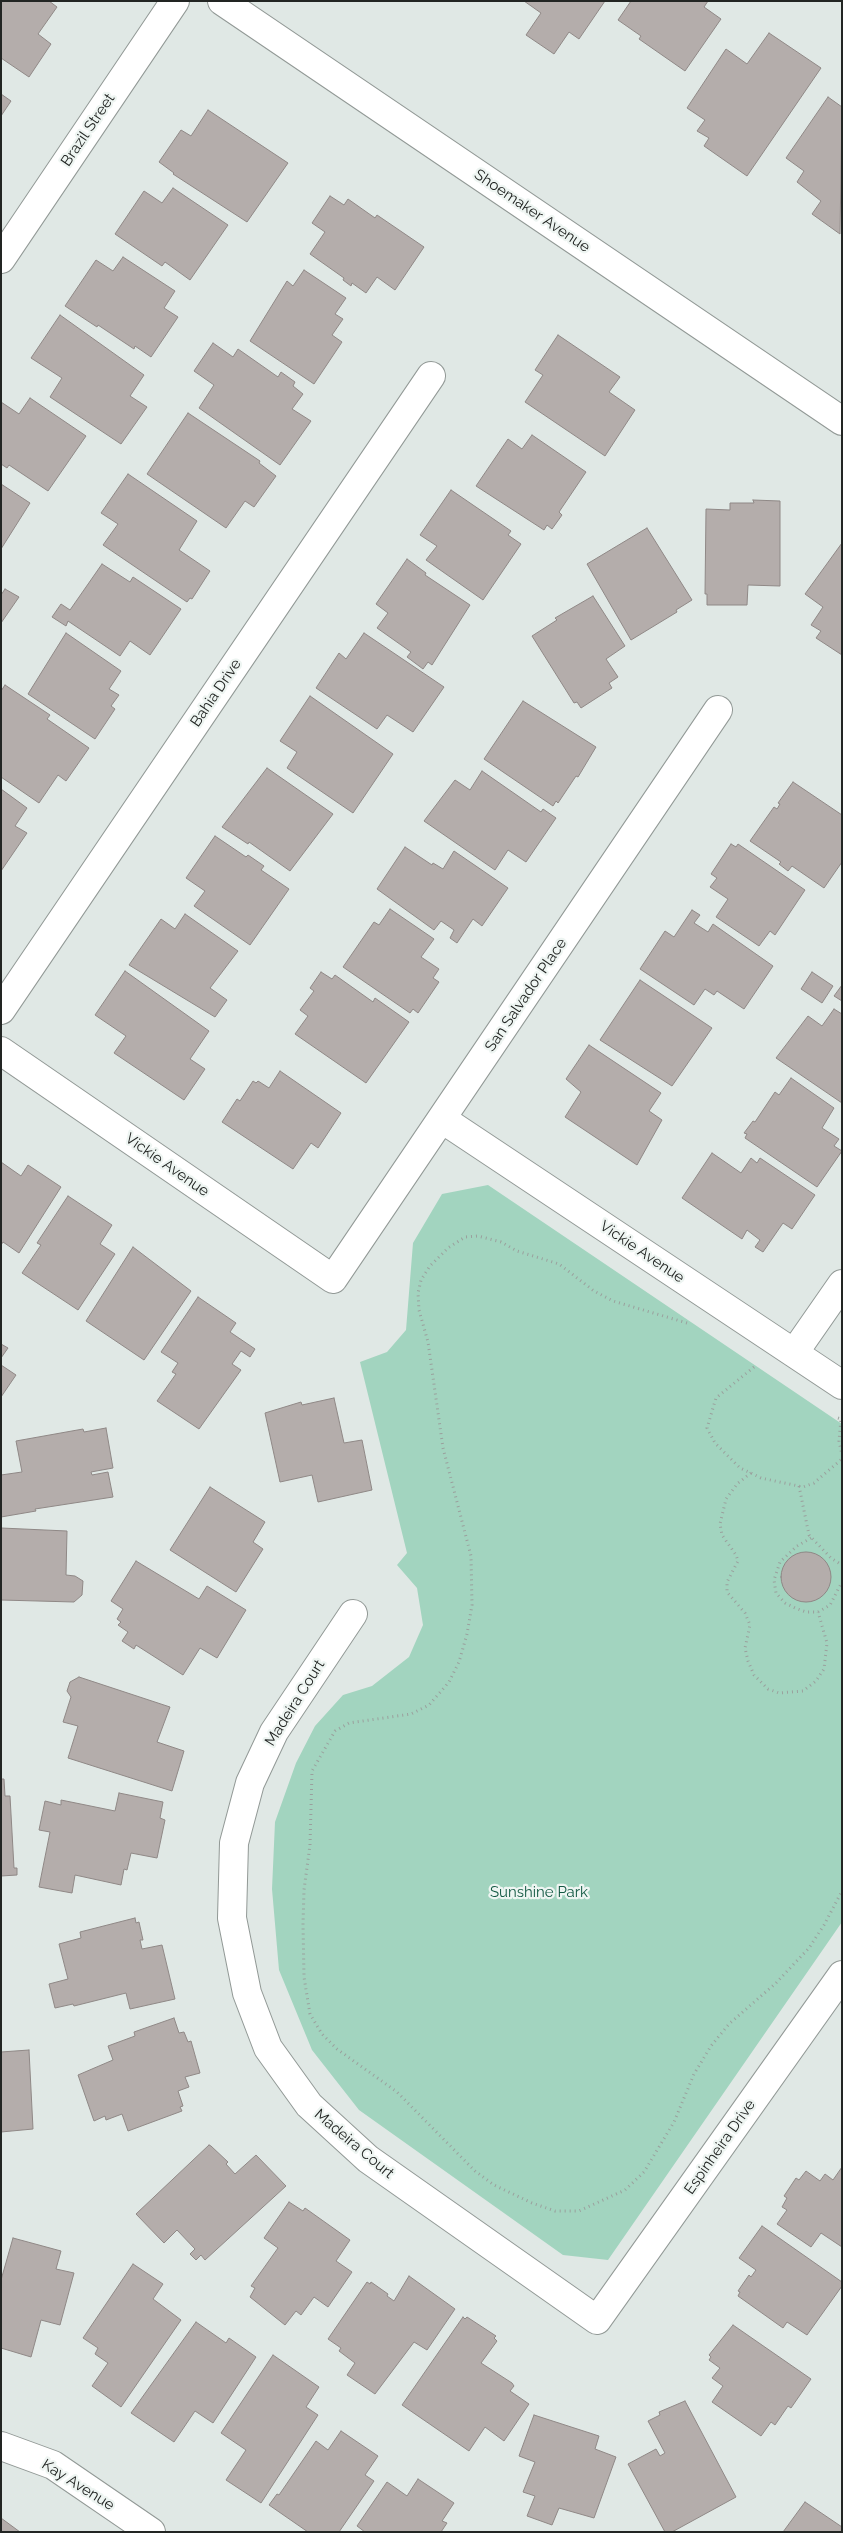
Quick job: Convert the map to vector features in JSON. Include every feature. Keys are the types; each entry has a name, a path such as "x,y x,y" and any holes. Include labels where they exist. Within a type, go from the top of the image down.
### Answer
{"street":[{"name":"Brazil Street","path":"1,259 175,1"},
{"name":"Shoemaker Avenue","path":"222,1 842,421"},
{"name":"Bahia Drive","path":"1,1010 430,376"},
{"name":"San Salvador Place","path":"333,1279 718,710"},
{"name":"Vickie Avenue","path":"1,1051 333,1279"},
{"name":"Vickie Avenue","path":"442,1119 842,1385"},
{"path":"794,1353 842,1284"},
{"name":"Madeira Court","path":"353,1614 274,1732 250,1783 234,1843 232,1918 247,1993 268,2048 309,2106 344,2139 368,2159 597,2320"},
{"name":"Espinheira Drive","path":"597,2320 842,1974"},
{"name":"Kay Avenue","path":"1,2446 53,2465 151,2532"}],"path":[{"path":"692,1325 613,1301 594,1291 559,1264 517,1251 501,1242 478,1236 465,1237 448,1248 430,1266 421,1280 418,1293 419,1310 428,1342 443,1448 471,1556 472,1605 459,1662 449,1682 428,1705 411,1714 349,1723 335,1732 312,1771 310,1845 304,1890 303,1924 304,1977 310,2014 322,2034 337,2050 397,2092 475,2171 494,2185 532,2203 555,2210 579,2211 624,2190 644,2172 670,2130 694,2074 711,2046 729,2024 776,1983 808,1948 824,1925 842,1890"},
{"path":"749,1359 757,1365 716,1398 707,1428 715,1443 740,1468 751,1473 799,1486 814,1483 842,1459"},
{"path":"833,1414 841,1419 839,1441 842,1455"},
{"path":"751,1473 738,1483 726,1499 720,1524 722,1535 738,1561 727,1582 727,1592 745,1613 750,1625 745,1648 748,1661 754,1675 768,1688 779,1693 803,1691 816,1681 824,1669 827,1643 818,1612"},
{"path":"799,1486 805,1524 811,1538 831,1558 842,1565"},
{"path":"811,1538 797,1546 780,1562 774,1580 776,1593 785,1603 806,1612 818,1612 830,1605 842,1582"}],"green space":[{"name":"Sunshine Park","path":"488,1185 842,1424 842,1922 608,2260 563,2255 359,2110 312,2050 279,1970 272,1889 275,1822 296,1763 315,1726 343,1695 372,1686 409,1657 423,1625 417,1588 397,1565 407,1553 360,1362 387,1352 406,1330 413,1243 442,1194"}],"building":[{"path":"1,1 49,1 57,7 38,34 51,44 29,77 1,58"},
{"path":"524,1 605,1 579,39 569,32 554,54 526,35 541,13"},
{"path":"631,1 708,1 704,7 721,19 685,71 639,39 641,36 618,20"},
{"path":"769,33 821,68 747,176 704,146 709,138 697,131 705,120 687,108 726,49 747,64"},
{"path":"1,94 11,101 1,116"},
{"path":"828,97 842,107 840,234 812,214 821,201 797,182 804,171 786,158"},
{"path":"208,110 288,163 247,222 173,174 159,162 181,130 191,136"},
{"path":"173,188 228,225 190,280 165,262 162,266 115,234 144,191 162,203"},
{"path":"330,196 344,205 348,199 375,218 377,215 424,247 395,290 377,277 366,293 352,283 351,286 343,280 344,278 310,254 325,232 312,223"},
{"path":"123,257 175,291 164,308 178,317 151,357 135,346 134,349 65,306 96,260 113,271"},
{"path":"304,270 346,298 335,314 343,319 332,335 342,342 314,384 250,341 287,281 293,286"},
{"path":"60,315 144,375 130,396 147,407 121,444 50,397 62,378 31,358"},
{"path":"558,335 620,377 609,392 635,410 605,456 525,402 543,375 535,370"},
{"path":"213,343 233,357 238,349 278,377 281,372 295,382 293,386 303,394 292,409 311,421 280,465 199,408 214,385 194,371"},
{"path":"30,398 86,436 48,491 9,465 7,468 1,464 1,402 19,414"},
{"path":"188,413 260,461 259,463 276,476 254,507 245,501 226,528 147,474"},
{"path":"532,435 586,472 559,512 562,515 552,529 547,525 544,530 476,486 508,439 522,449"},
{"path":"128,474 197,521 179,550 210,571 192,599 190,598 187,602 103,545 118,524 101,513"},
{"path":"1,484 30,503 1,549"},
{"path":"451,490 511,531 508,535 521,544 483,600 426,560 437,546 420,535"},
{"path":"753,500 780,501 780,586 748,585 747,605 707,605 707,594 705,594 706,509 730,510 730,503 754,503"},
{"path":"647,528 692,600 676,610 677,612 631,640 587,564"},
{"path":"842,543 842,655 816,638 821,631 811,625 823,607 805,594"},
{"path":"407,559 426,573 425,575 470,605 432,665 428,662 423,669 407,657 411,652 377,628 388,613 376,604"},
{"path":"102,564 130,582 133,577 181,609 150,655 130,641 120,656 68,621 66,626 52,617 61,604 70,610"},
{"path":"5,589 19,597 1,623 1,595"},
{"path":"593,596 625,646 606,659 618,677 609,683 612,688 581,708 577,702 574,703 532,636 557,620 555,618"},
{"path":"66,633 121,671 109,689 119,695 111,706 115,709 95,739 28,694"},
{"path":"364,633 444,687 413,732 387,715 377,729 316,688 339,653 346,659"},
{"path":"5,685 50,715 47,719 89,748 66,781 58,775 39,803 1,777 1,691"},
{"path":"310,696 393,754 353,813 287,768 297,752 280,741"},
{"path":"523,701 596,747 578,777 576,776 558,803 556,801 553,806 484,759"},
{"path":"267,768 333,814 290,871 249,842 248,844 222,827"},
{"path":"482,771 541,812 543,809 556,818 526,862 508,850 495,870 424,821 455,780 470,790"},
{"path":"793,782 842,815 842,862 824,888 792,866 788,871 779,864 781,862 750,841 774,807 777,809 780,804 778,803"},
{"path":"1,789 27,808 15,826 27,833 1,871"},
{"path":"215,836 246,857 248,855 264,866 261,870 289,889 250,945 194,906 205,891 186,878"},
{"path":"731,844 736,847 738,844 805,890 775,935 770,931 759,946 716,917 728,899 710,887 717,878 711,874"},
{"path":"405,847 432,865 433,863 443,869 454,851 508,888 482,926 473,919 457,943 450,938 454,930 441,921 434,930 377,889"},
{"path":"390,909 434,939 421,957 439,969 433,978 439,982 418,1013 413,1009 410,1013 343,967 374,922 379,925"},
{"path":"692,910 700,915 694,923 708,932 713,924 773,966 744,1009 717,991 714,995 705,989 694,1005 640,969 665,931 674,937"},
{"path":"185,914 238,951 210,988 227,1000 215,1017 129,965 161,919 175,929"},
{"path":"125,971 209,1031 190,1059 205,1069 184,1100 114,1053 126,1036 95,1015"},
{"path":"321,972 332,979 335,975 373,1002 375,998 409,1022 366,1083 295,1034 308,1016 300,1010 314,991 310,988"},
{"path":"812,972 833,986 822,1003 801,989"},
{"path":"640,980 712,1028 672,1086 600,1040"},
{"path":"842,985 842,1001 834,996"},
{"path":"834,1009 842,1014 842,1103 776,1058 808,1016 822,1026"},
{"path":"589,1045 661,1093 649,1111 662,1120 637,1165 565,1117 581,1092 566,1079"},
{"path":"280,1071 341,1113 318,1148 311,1143 293,1169 222,1122 237,1099 240,1101 253,1081 256,1083 258,1081 269,1088"},
{"path":"791,1078 834,1108 822,1128 839,1139 834,1146 842,1151 817,1187 745,1138 747,1134 744,1133 753,1121 755,1122 775,1092 779,1095"},
{"path":"712,1153 741,1173 751,1158 757,1163 760,1158 815,1195 792,1229 783,1223 763,1252 755,1247 760,1240 747,1230 742,1239 682,1198"},
{"path":"1,1162 21,1176 28,1165 61,1187 19,1253 3,1242 1,1245"},
{"path":"68,1196 112,1225 100,1244 115,1254 78,1310 22,1273 41,1245 37,1243"},
{"path":"133,1247 191,1291 144,1360 86,1321"},
{"path":"198,1297 236,1323 230,1332 255,1349 250,1357 241,1351 232,1364 241,1370 199,1429 157,1401 176,1374 172,1372 178,1363 161,1352"},
{"path":"1,1344 8,1348 1,1358"},
{"path":"1,1365 16,1375 1,1397"},
{"path":"334,1398 344,1443 362,1440 372,1490 318,1502 312,1475 280,1482 265,1413 301,1402 302,1405"},
{"path":"106,1428 113,1468 91,1472 92,1475 108,1472 113,1497 35,1509 36,1511 1,1517 1,1475 22,1472 16,1441 83,1429 84,1432"},
{"path":"210,1487 265,1522 253,1542 263,1549 236,1592 170,1550"},
{"path":"1,1528 67,1531 66,1575 75,1576 83,1581 82,1595 74,1602 1,1600"},
{"path":"806,1552 816,1554 824,1559 829,1567 831,1577 829,1587 824,1595 816,1600 806,1602 796,1600 788,1595 783,1587 781,1577 783,1567 788,1559 796,1554"},
{"path":"136,1561 199,1599 207,1586 246,1610 217,1658 200,1648 183,1675 136,1645 134,1649 122,1641 128,1632 118,1625 121,1622 117,1619 123,1609 111,1601"},
{"path":"79,1677 170,1707 157,1742 184,1751 172,1791 68,1758 78,1726 63,1722 71,1697 67,1691 70,1682"},
{"path":"1,1779 4,1779 5,1796 10,1796 14,1868 17,1868 17,1875 1,1876"},
{"path":"119,1793 163,1802 160,1818 165,1820 157,1858 131,1853 127,1870 124,1869 121,1885 75,1875 72,1893 39,1887 50,1832 39,1830 45,1801 61,1805 61,1800 115,1811"},
{"path":"135,1918 136,1923 139,1922 143,1940 140,1940 142,1949 162,1945 175,1999 130,2009 126,1993 74,2006 73,2004 55,2008 49,1984 68,1979 59,1944 81,1938 80,1932"},
{"path":"174,2018 179,2033 184,2032 188,2042 191,2041 200,2073 185,2077 189,2087 178,2091 183,2106 180,2107 182,2111 128,2131 122,2114 106,2120 105,2116 94,2121 78,2075 113,2060 108,2046 135,2036 134,2032"},
{"path":"29,2050 33,2129 1,2132 1,2052"},
{"path":"209,2145 228,2162 226,2164 235,2174 256,2155 286,2186 205,2260 201,2255 196,2260 190,2254 195,2249 177,2230 164,2243 136,2214"},
{"path":"842,2167 842,2247 821,2233 811,2247 777,2224 787,2210 782,2207 787,2198 784,2196 796,2178 799,2180 806,2171 820,2181 825,2174 833,2180"},
{"path":"289,2202 303,2211 305,2208 350,2240 336,2261 352,2272 328,2307 314,2297 301,2315 296,2311 285,2325 250,2297 255,2288 251,2286 278,2248 264,2238"},
{"path":"762,2226 842,2282 842,2286 807,2335 787,2322 783,2328 738,2296 740,2292 738,2291 749,2275 751,2277 756,2270 739,2258"},
{"path":"13,2238 61,2251 56,2269 74,2273 60,2325 41,2320 31,2357 1,2348 1,2280"},
{"path":"133,2264 163,2284 153,2299 181,2320 121,2407 92,2386 108,2363 95,2354 98,2348 83,2338"},
{"path":"409,2276 455,2309 427,2350 414,2342 375,2394 347,2375 355,2363 339,2351 341,2348 328,2339 367,2282 370,2284 371,2282 388,2294 387,2296 394,2301"},
{"path":"463,2317 465,2319 467,2317 496,2336 494,2338 497,2341 481,2363 512,2383 514,2386 510,2391 529,2404 504,2441 485,2427 469,2451 402,2405"},
{"path":"196,2322 226,2343 229,2338 256,2357 213,2423 195,2411 174,2442 131,2413"},
{"path":"733,2325 811,2379 791,2408 788,2406 775,2425 771,2422 761,2436 712,2402 723,2386 712,2378 720,2368 709,2360 711,2357 709,2355"},
{"path":"273,2355 319,2387 306,2407 318,2415 261,2503 226,2480 246,2450 221,2433"},
{"path":"685,2401 736,2497 672,2532 665,2532 628,2464 656,2449 660,2456 665,2453 648,2421 660,2415 659,2412"},
{"path":"534,2415 599,2436 595,2449 616,2457 594,2518 559,2508 552,2525 527,2516 535,2496 523,2492 535,2462 519,2456"},
{"path":"341,2431 378,2456 365,2475 374,2481 339,2532 308,2532 269,2505 277,2494 279,2495 316,2441 328,2450"},
{"path":"418,2479 454,2503 442,2521 447,2523 441,2532 365,2532 357,2526 387,2482 407,2496"},
{"path":"805,2502 842,2527 842,2532 783,2532"},
{"path":"1,2518 20,2532 1,2532"}]}
